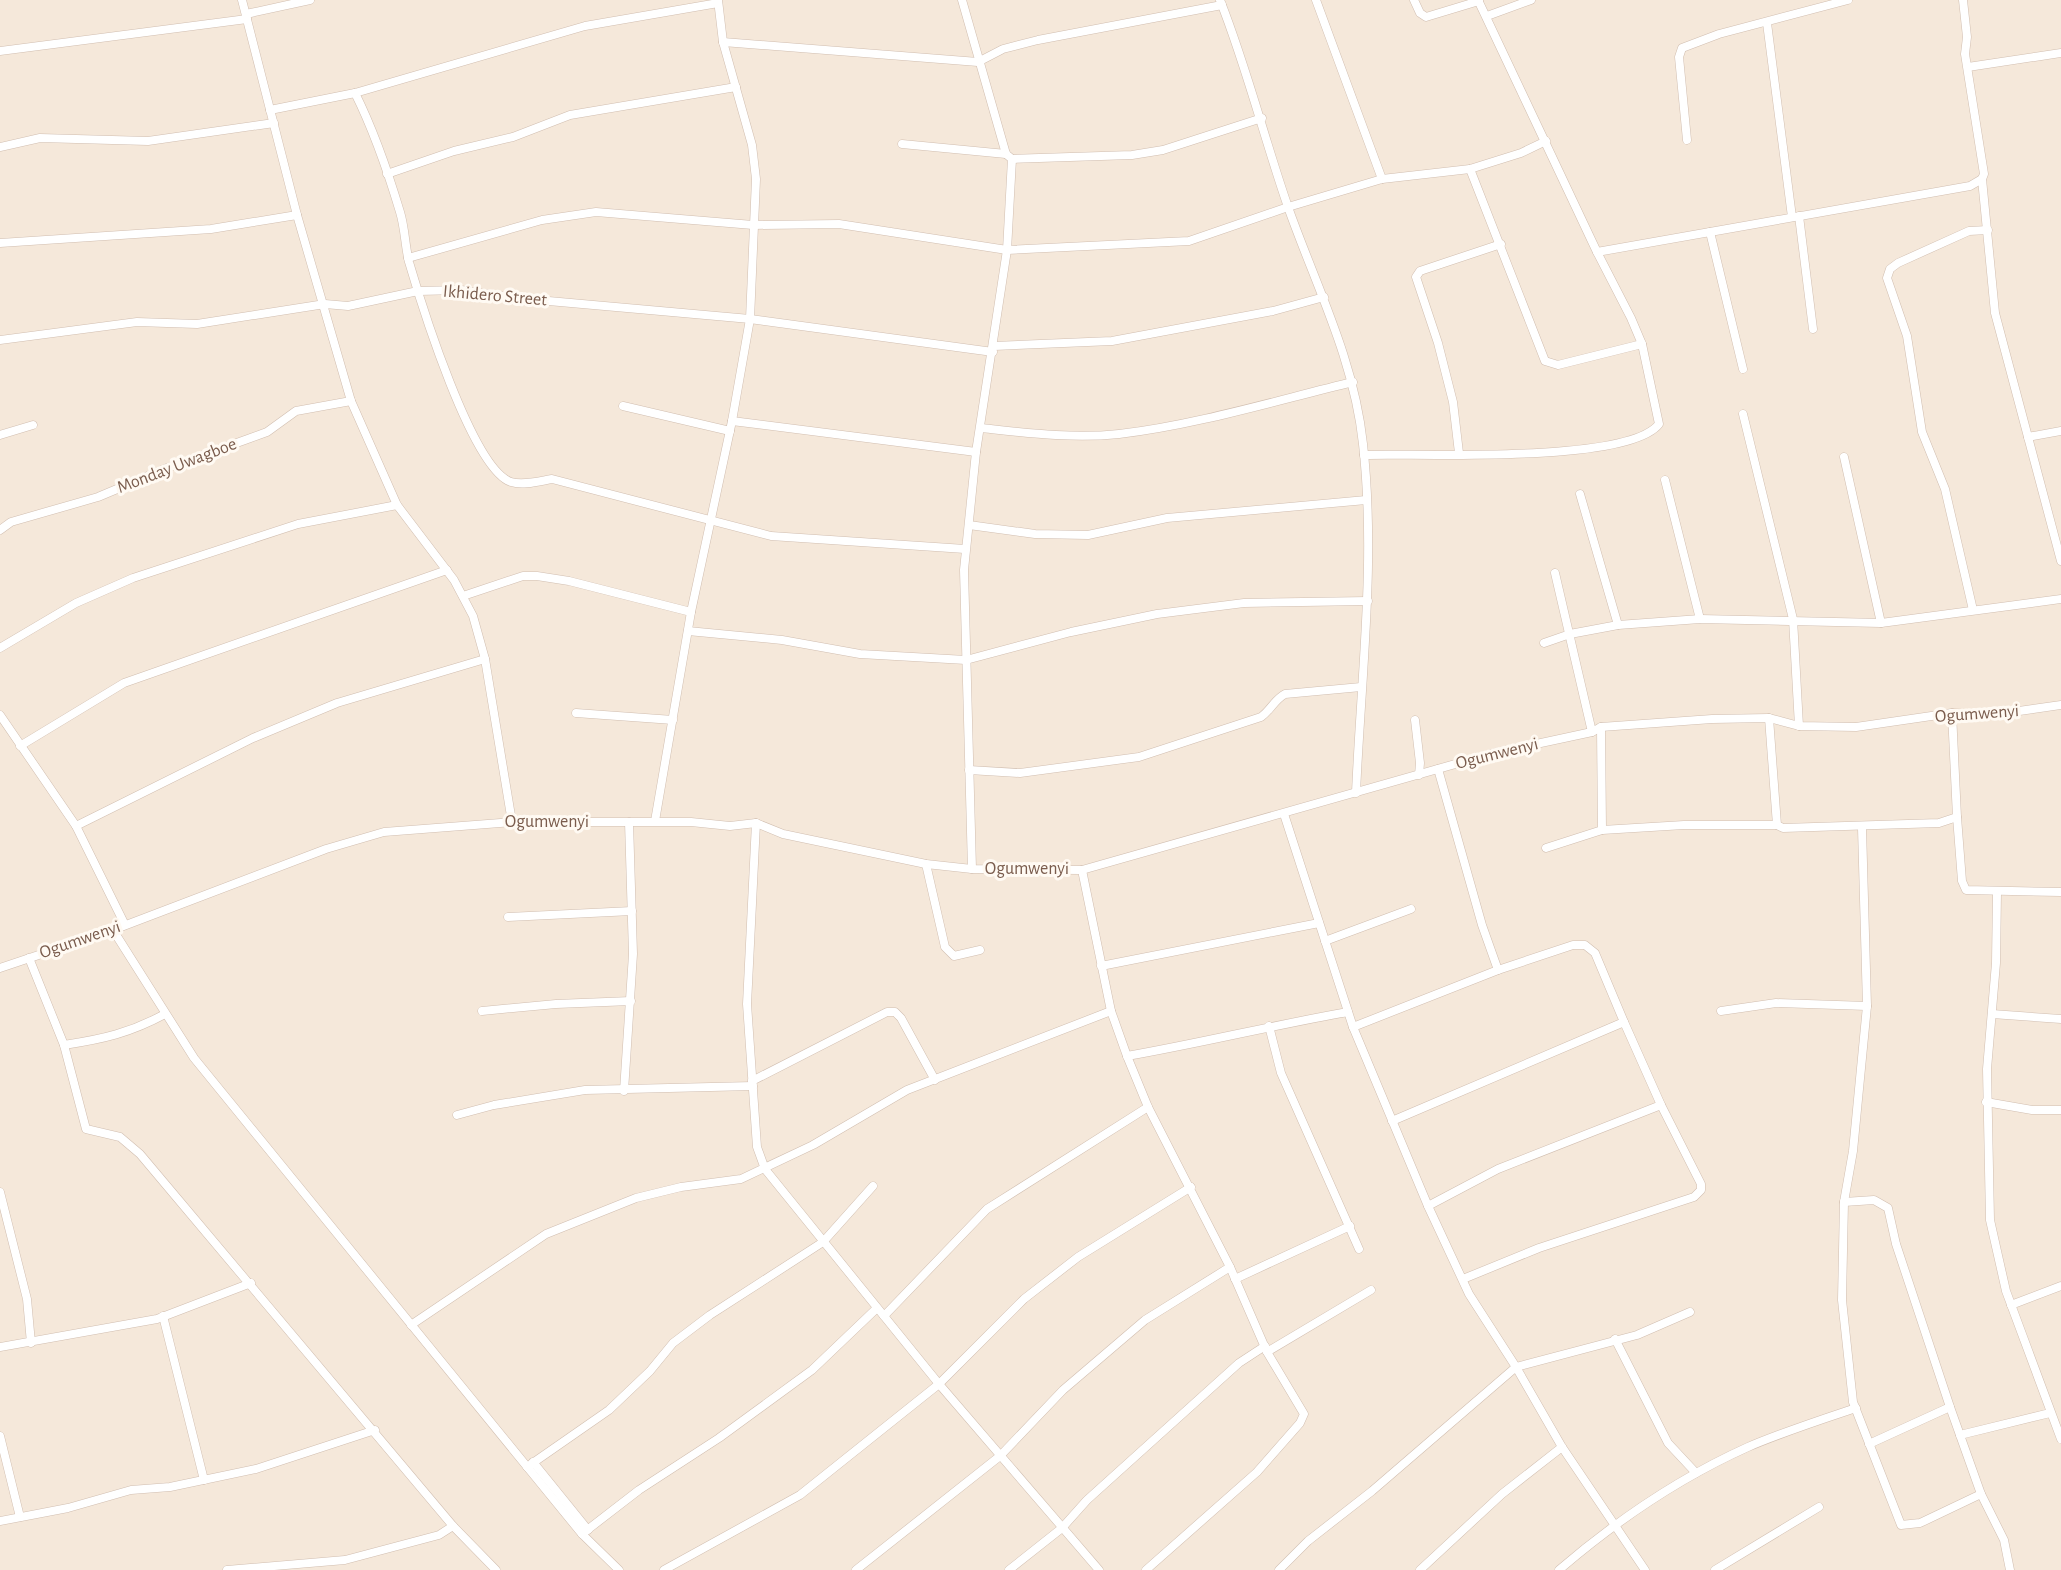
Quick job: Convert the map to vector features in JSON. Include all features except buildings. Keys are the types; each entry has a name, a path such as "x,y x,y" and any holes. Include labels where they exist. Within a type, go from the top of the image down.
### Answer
{"street":[{"path":"243,0 297,215 325,304 351,401 397,505 447,570 473,616 485,659 512,822"},
{"path":"0,51 246,16 310,0"},
{"path":"962,0 978,62 1009,156 1007,250 994,349 976,452 965,549 972,869"},
{"path":"1316,0 1382,179"},
{"path":"1364,454 1552,453 1632,441 1656,429 1659,424 1642,344 1479,1 1426,17 1420,13 1414,0"},
{"path":"1487,16 1531,0"},
{"path":"1686,140 1679,57 1682,48 1719,34 1848,0"},
{"path":"1963,0 1968,67 1984,174 1982,179 1995,313 2061,561"},
{"path":"270,110 355,93 585,26 718,1 723,42 752,145 756,179 750,319 730,431 691,612 655,821"},
{"path":"723,42 978,62 1003,49 1038,40 1221,3 1262,118 1288,207 1324,297 1353,382 1364,454 1368,601 1356,793"},
{"path":"1767,23 1813,329"},
{"path":"1968,67 2061,52"},
{"path":"387,174 454,151 513,137 570,115 736,87"},
{"path":"355,93 366,116 401,215 408,258 441,361 482,453 505,478 512,483 552,479 709,522 771,536 965,549"},
{"path":"902,144 1009,156 1132,155 1163,150 1262,118"},
{"path":"0,147 40,138 148,141 274,123"},
{"path":"408,258 542,220 596,212 753,225 839,224 1007,250 1189,241 1288,207 1382,179 1470,170 1521,153 1546,141"},
{"path":"1470,170 1502,244 1545,361 1558,365 1642,344"},
{"path":"1597,252 1970,186 1982,179"},
{"path":"0,243 211,229 297,215"},
{"path":"1973,610 1945,489 1922,432 1907,336 1887,278 1890,268 1898,263 1969,231 1988,230"},
{"path":"1710,232 1743,369"},
{"path":"1459,453 1453,402 1438,343 1416,277 1420,272 1502,244"},
{"name":"Ikhidero Street","path":"0,340 138,322 197,324 325,304 348,306 418,291 461,290 515,298 750,319 994,349 1112,341 1273,311 1324,297"},
{"path":"981,428 1040,435 1119,434 1217,415 1353,382"},
{"name":"Monday Uwagboe","path":"0,530 11,522 98,497 267,432 296,411 351,401"},
{"path":"623,406 730,431"},
{"path":"1743,414 1793,619 1799,726"},
{"path":"732,421 976,452"},
{"path":"0,435 33,425"},
{"path":"2028,437 2061,431"},
{"path":"1844,457 1881,622"},
{"path":"1665,480 1700,619"},
{"path":"1580,494 1618,625"},
{"path":"969,525 1035,534 1088,535 1167,518 1366,501"},
{"path":"0,648 76,603 133,578 298,524 397,505"},
{"path":"21,746 124,683 447,570"},
{"path":"1555,573 1592,732"},
{"path":"463,596 523,576 549,577 691,612"},
{"path":"1544,643 1570,634 1618,625 1700,619 1881,622 2061,599"},
{"path":"688,631 782,640 860,654 966,660 1071,632 1157,614 1244,603 1368,601"},
{"path":"76,826 253,738 337,703 485,659"},
{"path":"969,770 1020,773 1139,757 1261,717 1271,710 1275,700 1285,694 1361,687"},
{"name":"Ogumwenyi","path":"0,968 112,930 326,849 384,832 512,822 655,821 730,826 756,823 783,834 926,864 972,869 1082,870 1438,769 1592,732 1601,727 1702,719 1769,718 1799,726 1881,725 1952,713 1991,715 2061,705"},
{"path":"576,713 673,720"},
{"path":"1952,713 1962,881 1966,890 2061,892"},
{"path":"0,715 76,826 125,925"},
{"path":"1769,718 1777,825"},
{"path":"1415,720 1420,763 1419,775"},
{"path":"1601,727 1602,830"},
{"path":"1438,769 1482,925 1498,970"},
{"path":"1284,814 1353,1027 1428,1206 1470,1294 1516,1367 1562,1447 1645,1570"},
{"path":"1546,848 1602,830 1684,825 1863,828 1939,823 1957,817"},
{"path":"624,1091 631,1001 632,911 629,822"},
{"path":"756,823 747,1004 757,1147 765,1169 939,1384 1098,1570"},
{"path":"1863,828 1867,1006 1853,1151 1844,1202 1842,1300 1853,1402 1901,1526 1920,1523 1981,1494"},
{"path":"926,864 945,947 954,956 980,950"},
{"path":"1082,870 1111,1011 1127,1056 1148,1107 1191,1187 1266,1349 1304,1414 1300,1424 1257,1472 1146,1570"},
{"path":"1997,892 1986,1102 1990,1220 2011,1305 2061,1438"},
{"path":"1325,941 1411,909"},
{"path":"508,917 632,911"},
{"path":"1101,966 1319,923"},
{"path":"112,930 201,1067 411,1324 619,1570"},
{"path":"1353,1027 1498,970 1573,945 1585,945 1595,952 1624,1022 1701,1184 1701,1190 1694,1197 1539,1248 1463,1279"},
{"path":"28,958 64,1045 86,1129 120,1137 140,1154 251,1283 320,1369 375,1430 453,1526 496,1570"},
{"path":"482,1011 556,1004 631,1001"},
{"path":"1721,1011 1776,1003 1867,1006"},
{"path":"411,1324 546,1234 636,1198 681,1187 741,1179 813,1145 885,1101 1111,1011"},
{"path":"458,1115 494,1105 585,1090 624,1091 753,1083 887,1012 895,1012 901,1018 936,1080"},
{"path":"1127,1056 1348,1012"},
{"path":"64,1045 110,1038 139,1028 165,1014"},
{"path":"1992,1014 2061,1019"},
{"path":"1392,1121 1624,1022"},
{"path":"1269,1026 1281,1073 1359,1249"},
{"path":"1986,1102 2032,1110 2061,1110"},
{"path":"1428,1206 1498,1169 1662,1105"},
{"path":"884,1316 987,1209 1148,1107"},
{"path":"530,1464 609,1410 650,1371 673,1343 710,1315 823,1242 873,1186"},
{"path":"664,1570 800,1495 939,1384 1024,1299 1078,1257 1191,1187"},
{"path":"0,1192 27,1299 31,1342"},
{"path":"1844,1202 1874,1200 1888,1208 1896,1244 1959,1435 1981,1494 2004,1540 2010,1570"},
{"path":"1235,1279 1350,1226"},
{"path":"856,1570 1000,1456 1063,1390 1145,1320 1230,1267"},
{"path":"0,1347 163,1316 251,1283"},
{"path":"2011,1305 2061,1286"},
{"path":"1009,1570 1062,1528 1088,1500 1239,1363 1371,1290"},
{"path":"585,1532 639,1490 719,1438 812,1370 877,1308"},
{"path":"1279,1570 1308,1541 1372,1491 1516,1367 1637,1335 1690,1312"},
{"path":"163,1316 204,1480"},
{"path":"1615,1339 1668,1443 1696,1473"},
{"path":"1869,1444 1950,1407"},
{"path":"1559,1570 1615,1524 1696,1473 1748,1447 1856,1408"},
{"path":"1959,1435 2050,1413"},
{"path":"0,1521 68,1508 131,1490 204,1480 256,1469 375,1430"},
{"path":"0,1436 20,1517"},
{"path":"1420,1570 1502,1494 1562,1447"},
{"path":"1715,1570 1820,1507"},
{"path":"227,1570 345,1560 439,1535 453,1526"}],"shaded area":[{"path":"0,0 2061,0 2061,1570 0,1570"}]}
